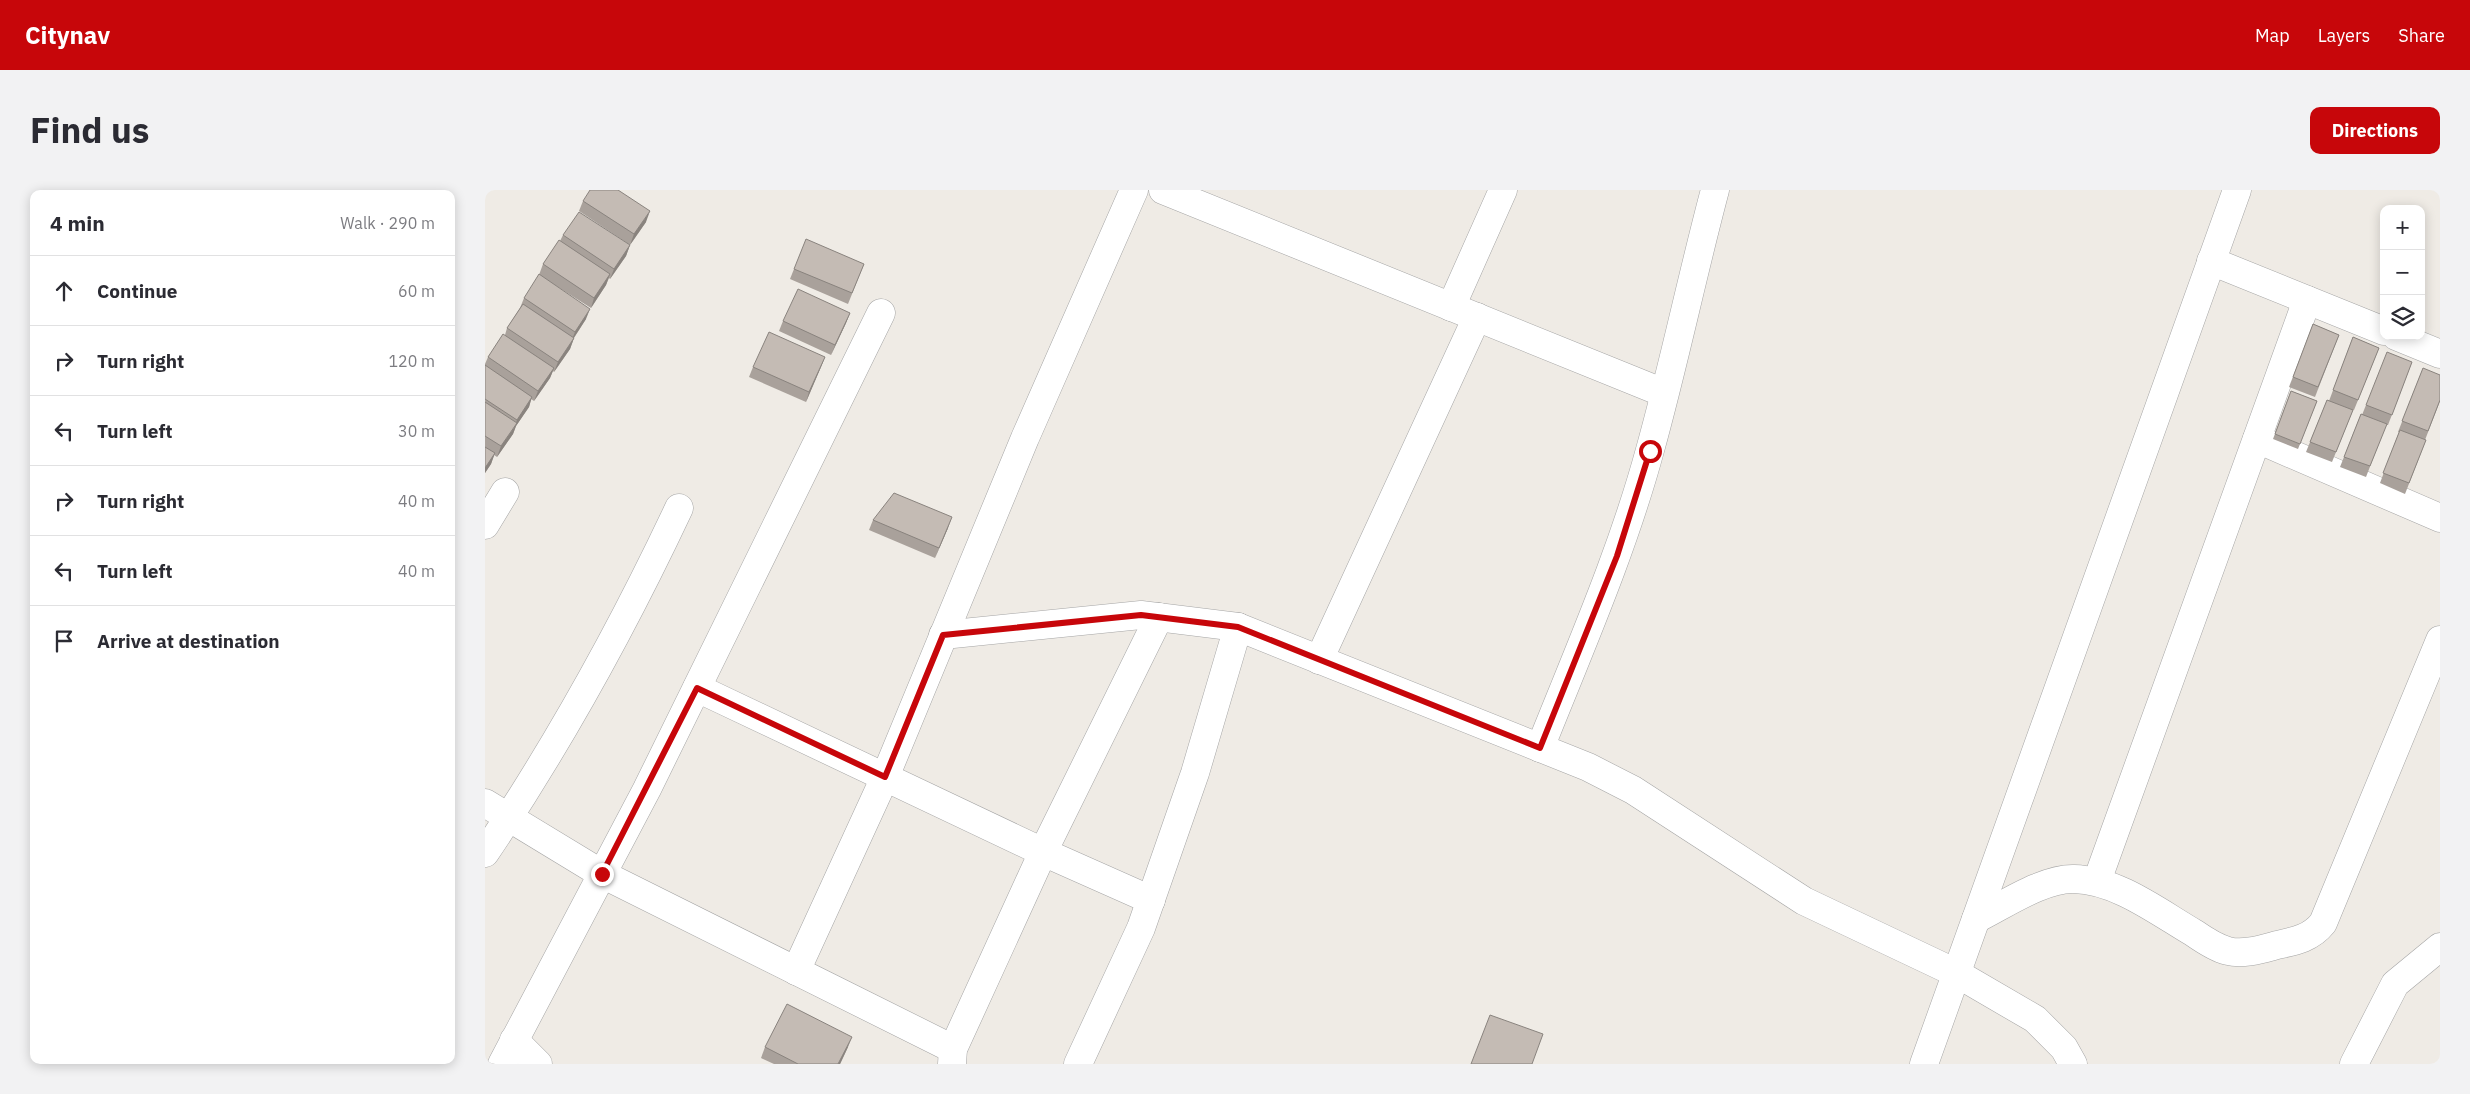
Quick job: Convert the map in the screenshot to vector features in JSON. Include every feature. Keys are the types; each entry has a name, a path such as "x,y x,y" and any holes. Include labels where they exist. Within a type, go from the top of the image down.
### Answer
{"street":[{"path":"796,971 885,777 1025,438 1134,190"},
{"path":"1163,190 1664,393"},
{"path":"1451,307 1503,190"},
{"path":"1540,748 1617,556 1650,451 1715,190"},
{"path":"1924,1064 2237,190"},
{"path":"2211,261 2380,329"},
{"path":"2097,881 2307,300"},
{"path":"502,1064 697,688 881,313"},
{"path":"1319,660 1477,317"},
{"path":"2406,340 2440,354"},
{"path":"2257,439 2440,518"},
{"path":"485,525 505,492"},
{"path":"485,853 509,818 610,647 679,508"},
{"path":"943,635 1141,615 1238,627 1588,767 1633,790 1804,901 1956,973 2035,1019 2064,1048 2073,1064"},
{"path":"485,803 602,874 796,971 952,1057 1043,852 1159,617"},
{"path":"1078,1064 1141,928 1195,773 1238,627"},
{"path":"1976,920 2047,884 2072,879 2097,881 2132,896 2228,951 2245,952 2297,941 2315,934 2323,923 2435,667 2440,640"},
{"path":"697,688 1043,852 1151,900"},
{"path":"2354,1064 2395,984 2440,948"},
{"path":"514,1040 538,1064"}],"building":[{"path":"590,190 618,190 650,211 634,234 583,201"},
{"path":"579,212 630,245 614,269 563,235"},
{"path":"806,239 864,264 852,293 794,269"},
{"path":"559,240 610,274 594,298 543,264"},
{"path":"539,274 590,309 575,332 524,298"},
{"path":"798,289 850,313 835,345 783,321"},
{"path":"523,304 574,338 558,362 507,328"},
{"path":"2313,324 2339,335 2318,387 2293,377"},
{"path":"769,332 825,357 809,392 753,367"},
{"path":"503,334 554,368 538,391 488,357"},
{"path":"2353,337 2379,348 2358,400 2333,390"},
{"path":"2387,352 2412,362 2392,415 2366,405"},
{"path":"485,365 532,397 517,420 485,399"},
{"path":"2423,368 2440,375 2440,400 2428,431 2402,421"},
{"path":"2291,391 2317,401 2300,444 2275,434"},
{"path":"2327,400 2353,410 2336,452 2310,442"},
{"path":"485,402 517,423 501,446 485,436"},
{"path":"2361,414 2387,424 2370,466 2344,457"},
{"path":"2400,430 2426,440 2409,483 2383,473"},
{"path":"485,447 495,453 485,468"},
{"path":"894,493 952,517 939,548 873,520"},
{"path":"787,1004 852,1037 838,1064 798,1064 765,1047"},
{"path":"1490,1015 1543,1034 1532,1064 1471,1064"}],"route":[{"path":"602,874 697,688 885,777 943,635 1141,615 1238,627 1540,748 1617,556 1650,451"}]}
